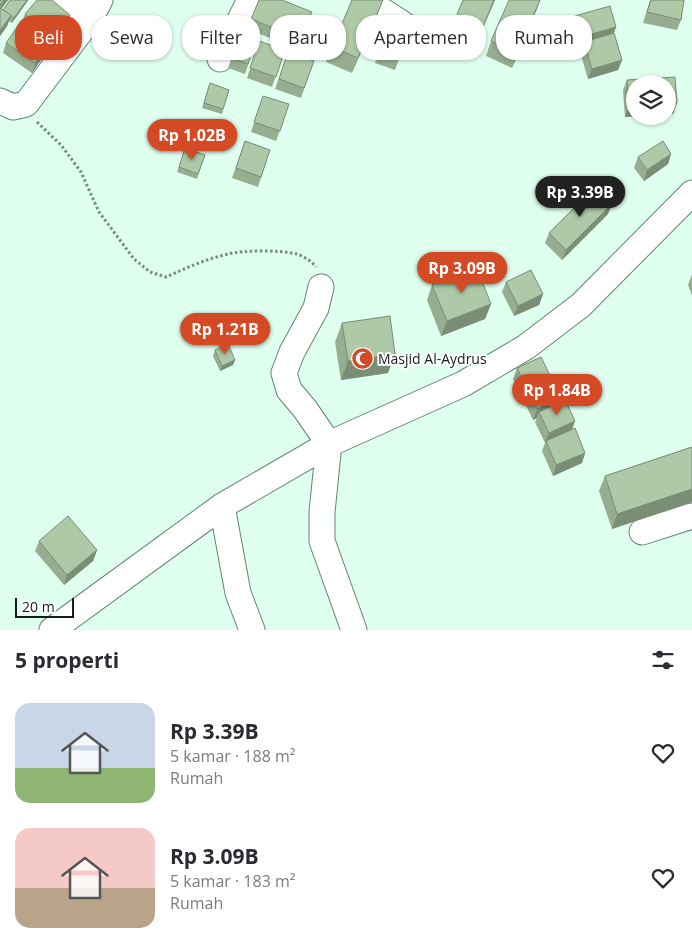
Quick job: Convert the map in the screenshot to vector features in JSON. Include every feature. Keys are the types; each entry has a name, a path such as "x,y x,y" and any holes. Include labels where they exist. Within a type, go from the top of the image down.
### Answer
{"street":[{"path":"0,101 13,107 26,104 95,9 65,0"},
{"path":"242,15 250,0"},
{"path":"366,0 389,15"},
{"path":"52,630 222,506 329,444 463,384 526,347 581,305 692,193"},
{"path":"321,286 316,308 292,352 284,373 288,390 329,444 322,512 322,541 354,630"},
{"path":"222,506 238,593 252,630"},
{"path":"642,532 692,516"}],"path":[{"path":"26,104 28,111 60,145 81,172 100,212 134,260 150,272 166,277 189,266 229,254 276,252 299,254 312,262 320,274 321,286"}],"building":[{"path":"10,0 27,0 14,18 3,10"},
{"path":"37,0 52,0 70,15 26,15 25,14"},
{"path":"259,0 282,0 312,12 311,15 270,15 270,27 260,23 260,15 253,15"},
{"path":"352,0 383,0 377,15 356,15 356,57 346,53 346,15"},
{"path":"463,0 494,0 486,19 486,15 457,15"},
{"path":"509,0 540,0 533,15 502,15"},
{"path":"651,0 684,0 681,20 647,12"},
{"path":"610,6 616,27 592,34 592,15 578,15"},
{"path":"0,8 11,15 0,31"},
{"path":"15,30 15,49 6,43"},
{"path":"496,30 496,43 491,41"},
{"path":"614,33 622,60 592,69 589,60 592,60 592,40"},
{"path":"260,41 270,45 270,60 282,60 276,77 250,68 253,60 260,60"},
{"path":"237,60 249,60 248,64"},
{"path":"285,60 314,61 304,88 279,79"},
{"path":"210,83 229,90 223,109 204,103"},
{"path":"263,96 289,104 280,131 254,122"},
{"path":"245,141 270,150 261,177 236,168"},
{"path":"663,141 671,154 647,170 638,157"},
{"path":"185,148 205,155 198,174 179,167"},
{"path":"595,187 612,204 566,250 549,233"},
{"path":"477,268 491,304 447,321 432,285"},
{"path":"531,270 543,294 518,306 506,282"},
{"path":"390,316 395,354 348,361 342,323"},
{"path":"228,344 235,360 222,366 215,350"},
{"path":"541,357 561,398 537,409 517,368"},
{"path":"565,400 575,421 549,433 539,412"},
{"path":"575,428 585,453 556,465 546,441"},
{"path":"692,447 692,489 617,514 605,476"},
{"path":"68,516 97,550 67,575 39,541"}],"place":[{"name":"Masjid Al-Aydrus","path":"362,358"}]}
